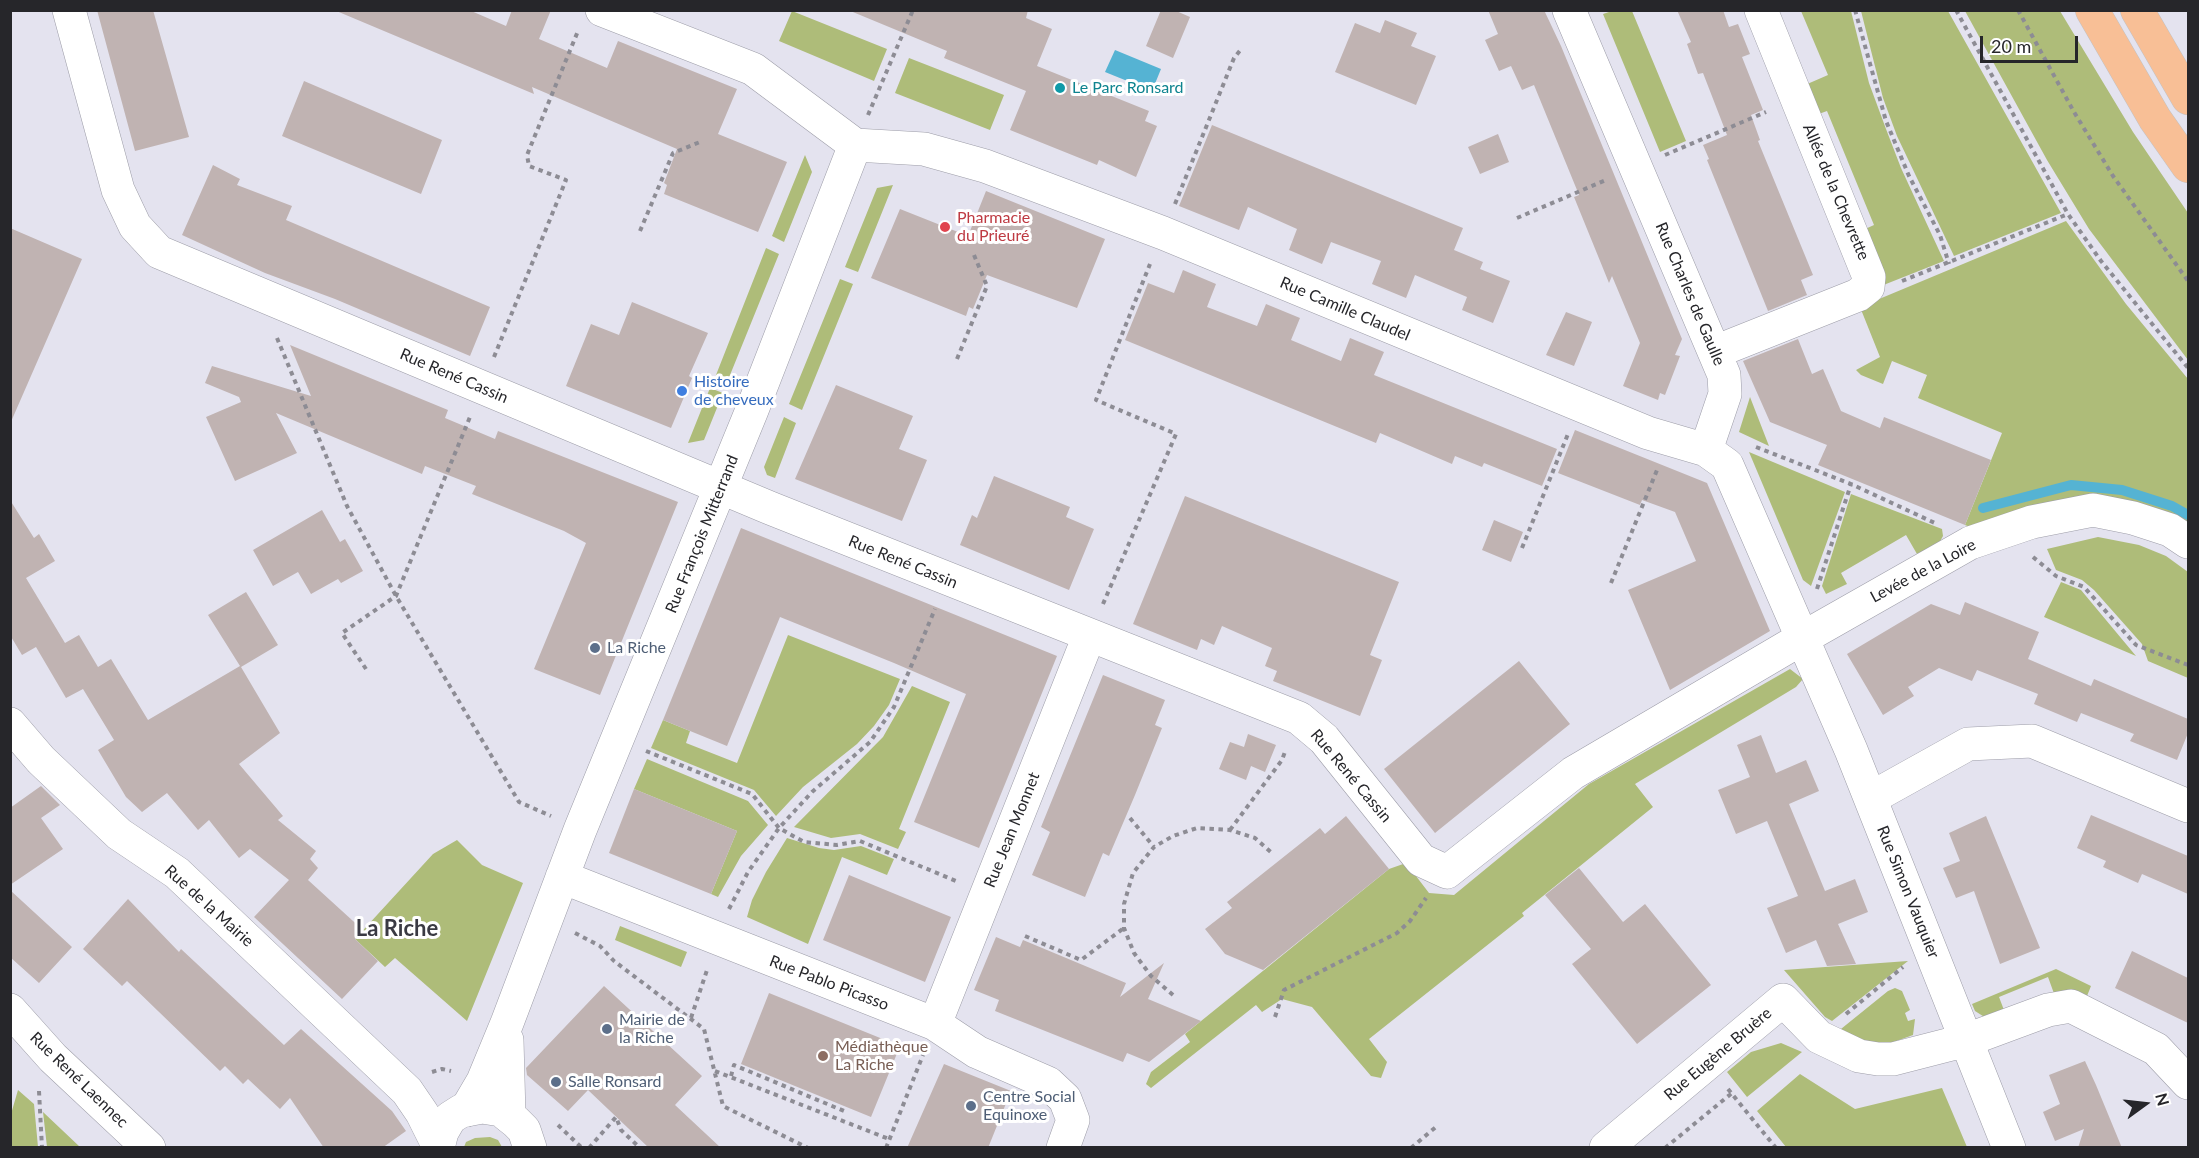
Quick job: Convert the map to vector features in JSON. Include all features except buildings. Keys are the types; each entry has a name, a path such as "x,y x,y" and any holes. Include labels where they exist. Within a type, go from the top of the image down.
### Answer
{"highway":[{"path":"2092,10 2155,119 2188,166"},
{"path":"2137,10 2188,98"}],"street":[{"name":"Rue René Cassin","path":"69,10 118,190 135,226 159,252 721,488 947,580 1299,718 1324,739 1421,860 1436,869"},
{"name":"Rue Charles de Gaulle","path":"1569,10 1724,375 1725,394 1710,441"},
{"name":"Allée de la Chevrette","path":"1761,10 1867,267 1868,287"},
{"path":"592,16 753,69 855,145"},
{"name":"Rue Camille Claudel","path":"855,145 924,148 985,166 1163,233 1669,440 1710,441"},
{"name":"Rue François Mitterrand","path":"438,1145 450,1118 463,1110 483,1081 580,830 721,488 855,145"},
{"path":"1715,352 1858,295 1868,287"},
{"path":"1436,869 1447,872 1573,773 1801,639 1727,465 1710,441"},
{"name":"Levée de la Loire","path":"1801,639 1970,543 2032,522 2093,510 2133,518 2170,530 2188,542"},
{"name":"Rue Jean Monnet","path":"935,1024 986,893 1081,663 1089,636"},
{"name":"Rue Simon Vauquier","path":"1801,639 1871,798 2009,1148"},
{"name":"Rue de la Mairie","path":"15,736 119,834 177,873 407,1091 422,1113 438,1145"},
{"path":"1871,798 1968,744 2032,741 2188,806"},
{"name":"Rue Pablo Picasso","path":"562,877 935,1024 977,1052 1048,1083 1065,1099 1068,1134"},
{"name":"Rue Eugène Bruère","path":"1606,1148 1783,1000 1819,1037 1859,1056 1878,1059 1893,1059 1967,1040 2048,1010 2071,1006 2156,1049 2188,1083"},
{"name":"Rue René Laennec","path":"10,1010 53,1059 149,1148"},
{"name":"Rue François Mitterrand","path":"507,1023 509,1116"},
{"name":"Rue de la Mairie","path":"407,1091 463,1110"},
{"path":"463,1110 482,1107 501,1110 524,1130 530,1148"}],"path":[{"path":"855,145 913,10"},
{"path":"1855,10 1886,121 1909,176 1940,235 1949,264"},
{"path":"1956,10 2068,214 2101,261 2188,368"},
{"path":"2018,10 2068,102 2113,176 2188,281"},
{"path":"366,669 342,633 396,596 482,388 566,180 529,166 527,155 592,16"},
{"path":"1089,636 1176,434 1096,400 1234,58 1242,48"},
{"path":"640,231 674,153 700,142"},
{"path":"1868,287 1881,289 1949,264 2068,214"},
{"path":"957,359 987,286 974,255"},
{"path":"285,305 276,340 347,506 396,596 519,802 580,830"},
{"path":"1522,549 1579,405"},
{"path":"1611,584 1669,440"},
{"path":"1710,441 1851,484 1947,529 1970,543"},
{"path":"1801,639 1851,484"},
{"path":"2026,551 2056,576 2084,587 2136,645 2188,665"},
{"path":"732,902 748,872 778,828 812,792 870,742 894,707 947,580"},
{"path":"1230,830 1282,760 1299,718"},
{"path":"649,753 752,794 778,828 804,842 837,845 860,841 986,893"},
{"path":"1130,818 1154,848"},
{"path":"1173,995 1150,976 1139,960 1124,928 1124,904 1133,873 1154,848 1173,836 1197,828 1230,830 1255,838 1273,854"},
{"path":"1275,1017 1284,990 1397,933 1420,908 1429,893 1436,869"},
{"path":"1025,936 1081,960 1124,928"},
{"path":"600,946 614,961 704,1029 723,1106 808,1148"},
{"path":"1819,1037 1929,946"},
{"path":"691,1018 705,978"},
{"path":"886,1148 935,1024"},
{"path":"42,1148 39,1076 53,1059"},
{"path":"1707,1063 1776,1148"},
{"path":"730,1076 734,1065 844,1111 845,1107"},
{"path":"715,1071 889,1139"},
{"path":"1665,1148 1732,1093"},
{"path":"589,1148 616,1117 621,1130 640,1148"},
{"path":"1411,1148 1437,1126"}],"green space":[{"path":"792,11 887,49 874,81 779,41"},
{"path":"1612,11 1632,11 1686,141 1660,152 1603,14"},
{"path":"1801,11 1851,11 1869,83 1886,129 1901,168 1944,261 1881,286 1863,230 1874,225 1827,111 1816,115 1805,85 1828,75"},
{"path":"1861,11 1948,11 2061,213 1954,256 1897,136 1883,98"},
{"path":"1965,11 2060,11 2133,132 2188,213 2188,360 2089,229 2047,160"},
{"path":"909,58 1004,95 990,130 895,93"},
{"path":"805,155 812,172 784,242 772,236"},
{"path":"893,185 858,272 845,267 877,188"},
{"path":"2066,221 2126,304 2188,379 2188,533 2165,520 1978,530 1965,525 2002,433 1918,398 1927,375 1892,361 1883,384 1861,375 1856,370 1880,357 1860,307"},
{"path":"766,248 779,254 728,380 716,375"},
{"path":"840,279 853,284 802,410 789,404"},
{"path":"710,388 723,393 704,440 688,443"},
{"path":"1750,397 1769,446 1739,432"},
{"path":"784,417 796,423 775,478 767,475 764,467"},
{"path":"1749,452 1845,492 1811,586 1803,580"},
{"path":"1851,494 1942,529 1943,536 1938,545 1917,554 1906,535 1841,573 1847,584 1826,594 1822,586"},
{"path":"2098,537 2139,545 2166,556 2188,572 2188,678 2148,661 2142,644 2094,590 2082,580 2056,570 2047,549"},
{"path":"2061,582 2081,590 2136,656 2044,617"},
{"path":"788,635 900,679 889,705 874,726 857,744 803,787 776,816 754,790 651,748 663,720 690,731 686,743 737,763"},
{"path":"1790,669 1803,679 1796,687 1635,784 1653,807 1522,913 1524,916 1369,1039 1387,1062 1381,1078 1371,1076 1312,1007 1282,999 1262,1012 1256,1005 1151,1088 1146,1084 1151,1072 1190,1042 1185,1034 1389,869 1406,863 1429,893 1454,895 1589,784"},
{"path":"912,686 950,702 899,829 906,832 898,849 860,834 831,838 794,827 883,737"},
{"path":"647,759 748,801 768,825 741,856 718,897 711,894 737,831 634,789"},
{"path":"787,838 834,850 861,846 894,859 887,875 842,857 808,944 747,917 752,900 766,872"},
{"path":"457,840 482,865 523,883 467,1021 395,958 385,967 355,939 433,854"},
{"path":"620,926 687,952 681,967 615,940"},
{"path":"1908,961 1832,1021 1825,1017 1784,970"},
{"path":"2056,969 2091,986 2085,1001 2056,999 2048,977 1999,997 2007,1018 1986,1018 1975,1011 1972,1004"},
{"path":"1895,988 1902,991 1910,1010 1905,1013 1908,1021 1915,1019 1913,1035 1880,1047 1836,1033 1888,991"},
{"path":"1781,1043 1802,1052 1747,1097 1727,1072 1751,1052"},
{"path":"1800,1074 1855,1109 1942,1088 1967,1147 1786,1147 1757,1111"},
{"path":"18,1090 34,1104 38,1147 11,1147 11,1114"},
{"path":"43,1112 80,1147 47,1147"},
{"path":"490,1137 498,1140 502,1147 464,1147 466,1142 475,1138"}],"water":[{"path":"1115,50 1161,69 1152,91 1105,72"}],"waterway":[{"path":"1983,508 2071,485 2122,490 2172,506 2188,515"}],"place":[{"name":"Le Parc Ronsard","path":"1060,88"},
{"name":"Pharmacie du Prieuré","path":"945,227"},
{"name":"Histoire de cheveux","path":"682,391"},
{"name":"La Riche","path":"595,648"},
{"name":"Mairie de la Riche","path":"607,1029"},
{"name":"Médiathèque La Riche","path":"823,1056"},
{"name":"Salle Ronsard","path":"556,1082"},
{"name":"Centre Social Equinoxe","path":"971,1106"}],"district":[{"name":"La Riche","path":"397,929"}]}
